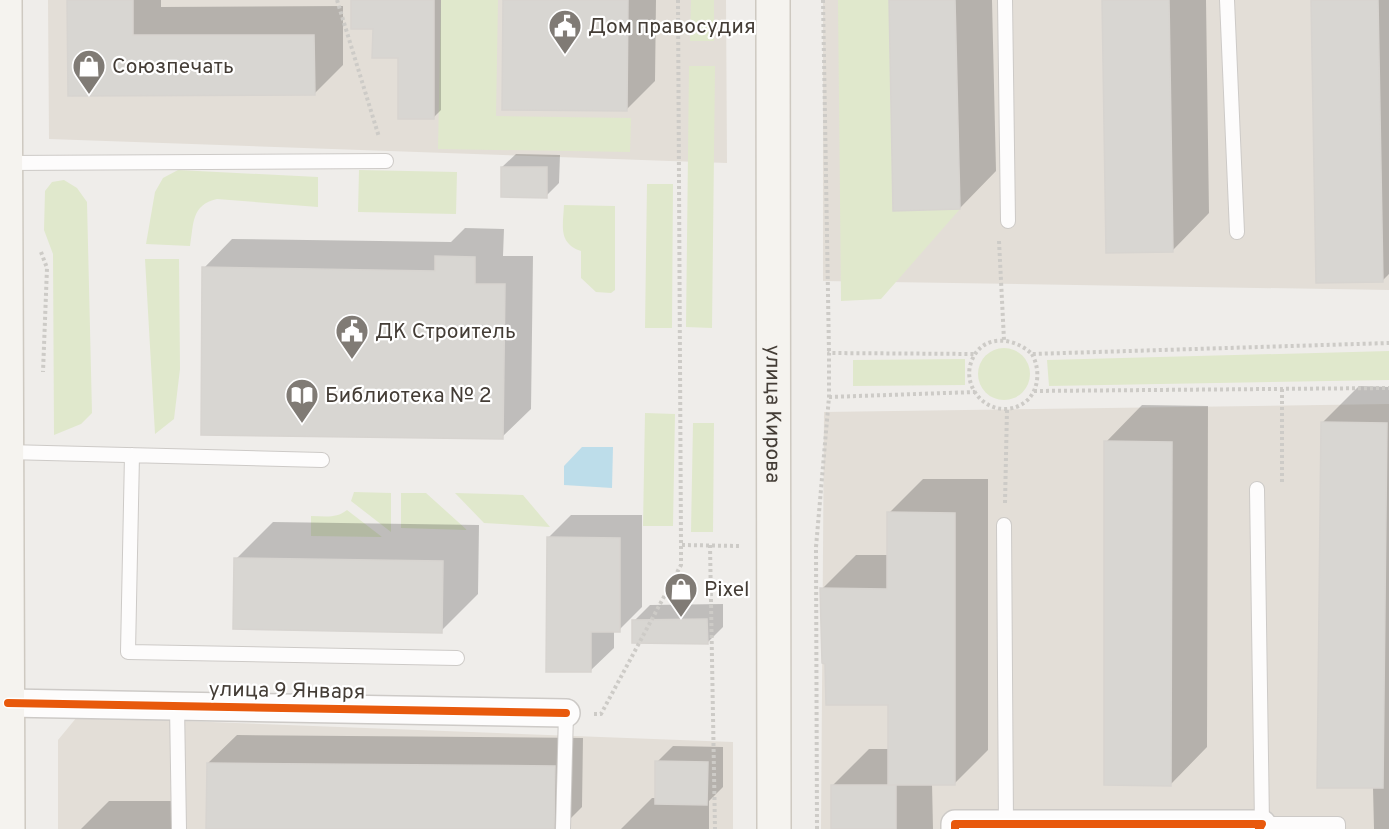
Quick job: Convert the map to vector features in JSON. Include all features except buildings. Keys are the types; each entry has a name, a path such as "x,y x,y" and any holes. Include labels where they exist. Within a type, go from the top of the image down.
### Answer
{"main road":[{"path":"5,0 4,452 9,829"},
{"name":"улица Кирова","path":"773,0 774,829"}],"street":[{"name":"улица 9 Января","path":"8,703 566,713"},
{"path":"955,829 955,824 1261,826"}],"lane":[{"path":"1005,0 1008,221"},
{"path":"1227,0 1237,232"},
{"path":"6,163 386,161"},
{"path":"4,452 322,460"},
{"path":"132,455 128,652 457,658"},
{"path":"1257,489 1261,826 1338,824 1338,829"},
{"path":"1004,525 1006,824"},
{"path":"177,705 179,829"},
{"path":"563,829 566,713"}],"path":[{"path":"337,0 386,161"},
{"path":"566,713 601,714 681,565 678,0"},
{"path":"817,829 816,547 829,397 823,0"},
{"path":"1004,340 998,221 1008,221"},
{"path":"1004,340 1015,341 1032,354 1038,372 1034,392 1020,405 1007,409 990,406 975,393 969,377 972,361 976,354 989,343 1004,340"},
{"path":"1032,354 1389,343"},
{"path":"829,353 976,354"},
{"path":"1034,392 1389,387"},
{"path":"1282,389 1282,496"},
{"path":"829,397 975,393"},
{"path":"1004,525 1007,409"},
{"path":"681,545 710,544 715,829"}],"shaded area":[{"path":"48,0 726,0 727,163 49,139"},
{"path":"823,0 1389,0 1389,290 823,281"},
{"path":"1389,404 1389,829 821,829 824,412"},
{"path":"77,717 733,742 733,829 58,829 58,740"}],"green space":[{"path":"441,0 498,0 496,116 631,118 630,152 438,149"},
{"path":"691,0 714,0 714,41 690,41"},
{"path":"838,0 889,0 893,210 960,209 881,299 841,301"},
{"path":"689,66 715,66 712,328 686,327"},
{"path":"178,170 318,177 318,207 217,199 198,210 193,223 190,246 146,244 155,192 163,178"},
{"path":"359,170 457,172 456,214 358,212"},
{"path":"64,180 77,188 87,202 92,413 81,424 54,435 53,254 44,230 45,191 52,182"},
{"path":"647,184 673,184 672,328 645,328"},
{"path":"564,205 615,206 615,290 611,293 596,292 581,278 581,251 574,248 565,238"},
{"path":"145,259 179,259 180,369 174,419 155,434"},
{"path":"1004,348 1018,352 1026,360 1030,374 1026,388 1018,396 1004,400 990,396 982,388 978,374 982,360 990,352"},
{"path":"1389,351 1389,380 1049,386 1047,360"},
{"path":"965,359 965,385 853,386 853,360"},
{"path":"645,413 675,414 673,526 643,526"},
{"path":"693,423 714,423 713,532 691,532"},
{"path":"354,492 391,493 391,532 351,501"},
{"path":"401,493 426,493 467,530 401,528"},
{"path":"455,493 523,495 550,527 484,523"},
{"path":"347,510 382,537 311,536 311,516 334,516"}],"water":[{"path":"582,447 613,447 612,488 564,485 564,466"}],"cycle path":[{"path":"8,703 566,713"},
{"path":"955,829 955,824 1262,824 1259,829"}],"place":[{"name":"Дом правосудия","path":"565,55"},
{"name":"Союзпечать","path":"89,95"},
{"name":"ДК Строитель","path":"352,360"},
{"name":"Библиотека № 2","path":"302,424"},
{"name":"Pixel","path":"681,618"}]}
